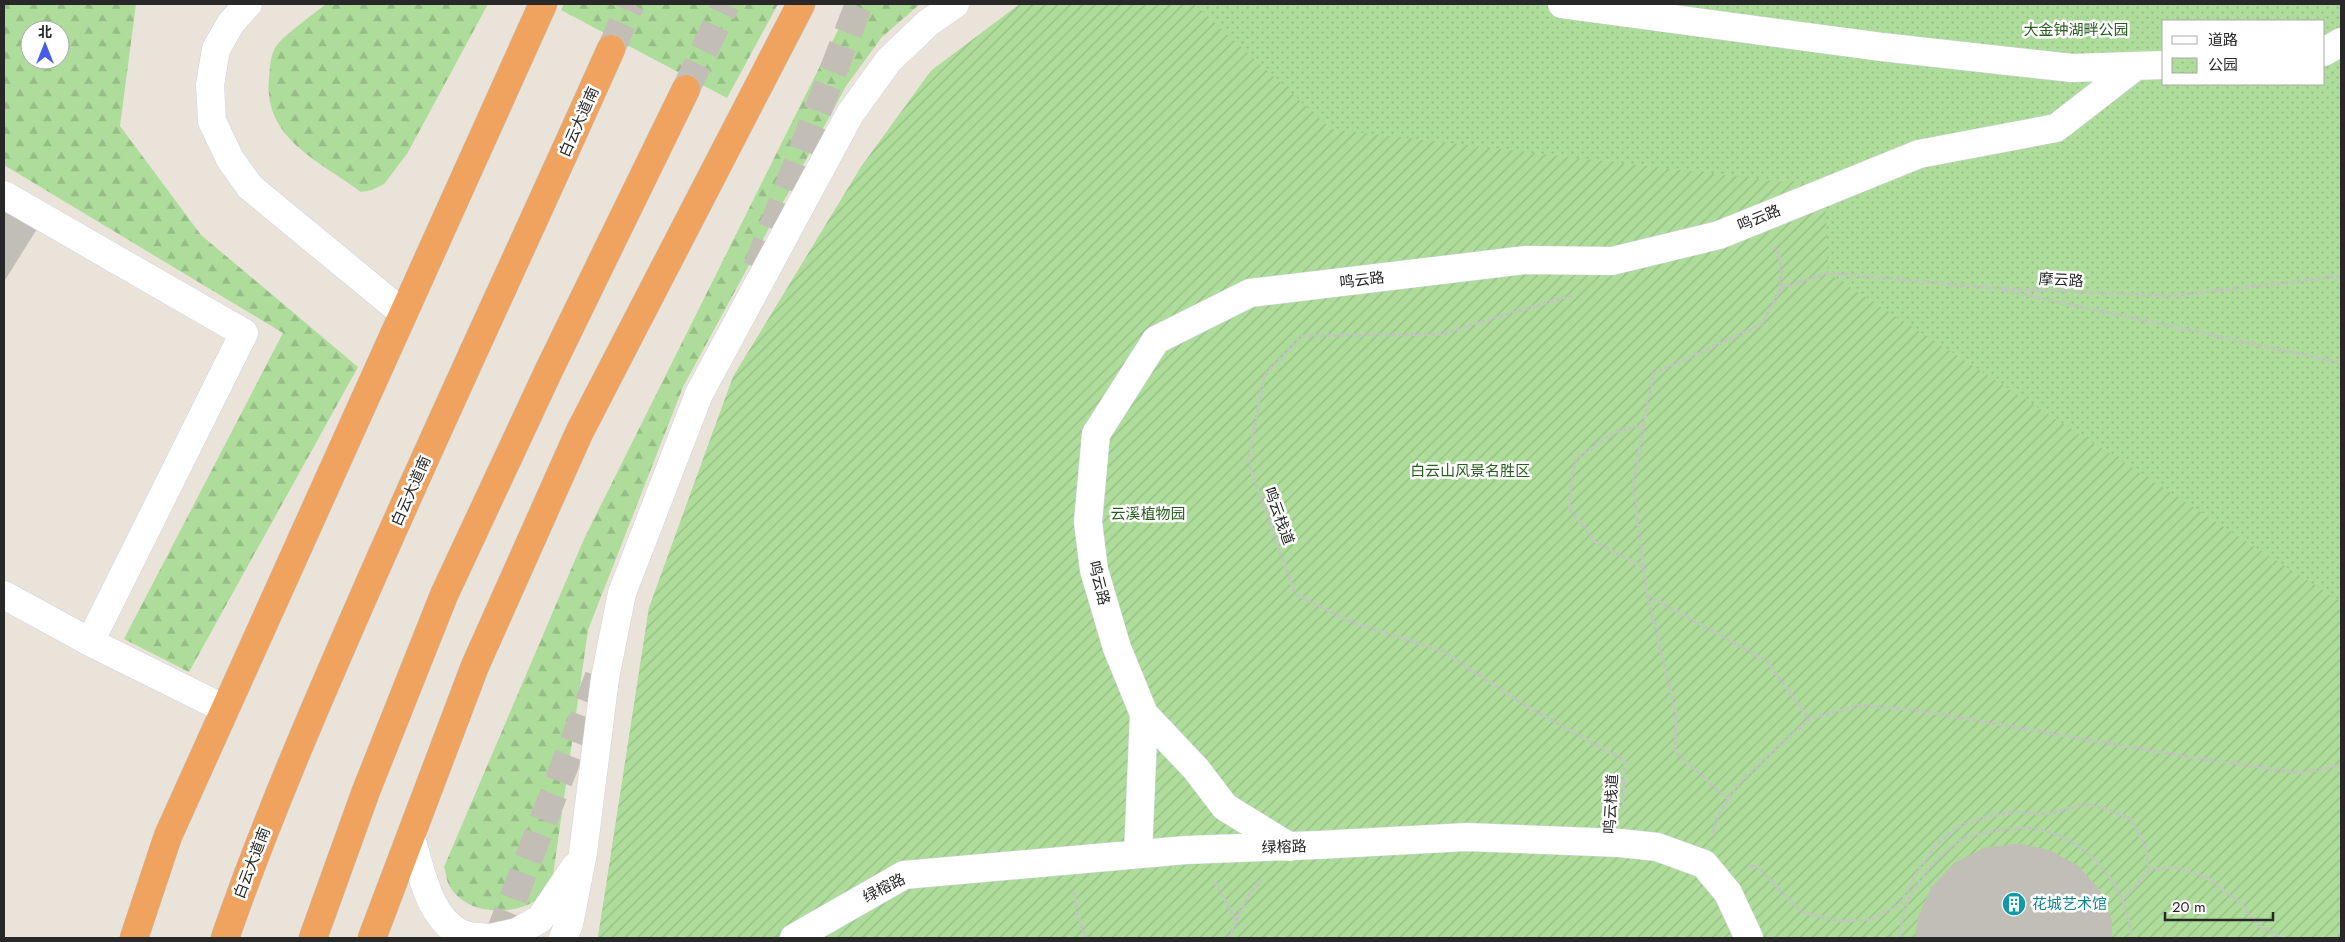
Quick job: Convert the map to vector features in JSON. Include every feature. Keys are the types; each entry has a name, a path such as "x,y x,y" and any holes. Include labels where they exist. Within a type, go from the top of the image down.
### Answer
{"highway":[{"path":"134,938 168,836 543,4"},
{"path":"372,938 474,666 579,433 801,4"},
{"name":"白云大道南","path":"225,938 253,858 307,727 446,413 611,49"},
{"path":"313,938 366,791 444,595 549,370 686,89"}],"street":[{"path":"248,4 231,23 216,49 210,85 212,121 230,159 250,187 403,313"},
{"path":"562,938 569,924 583,852 605,678 622,594 699,394 850,114 889,60 928,23 955,4"},
{"path":"1562,4 1882,47 2042,65 2072,68 2162,65"},
{"path":"2325,51 2341,42"},
{"name":"鸣云路","path":"1290,847 1225,807 1196,769 1144,714 1117,648 1094,570 1088,522 1096,434 1156,340 1250,293 1526,260 1612,261 1719,235 1919,154 2056,128 2136,66"},
{"path":"4,195 244,333 90,642"},
{"path":"4,595 90,642 224,709"},
{"path":"1138,854 1144,714"},
{"name":"绿榕路","path":"794,938 904,875 1186,850 1290,847 1467,837 1620,843 1657,847 1711,873"},
{"path":"411,838 426,886 439,916 461,933 489,938 517,932 540,919 562,888 583,852"},
{"path":"1711,873 1728,893 1749,937"}],"path":[{"name":"鸣云栈道","path":"1612,261 1579,293 1442,334 1302,336 1264,376 1248,462 1295,594 1351,622 1443,651 1521,703 1625,761 1620,843"},
{"name":"摩云路","path":"1644,425 1653,374 1762,324 1781,288 1828,273 1994,288 2171,296 2341,276"},
{"path":"1994,288 2341,363"},
{"path":"1643,567 1595,542 1569,508 1576,460 1614,432 1644,425 1633,485 1647,595 1676,714 1675,752 1728,799"},
{"path":"1647,595 1768,661 1810,719"},
{"path":"2149,870 2145,845 2131,819 2107,809 2084,804 2049,814 2015,812 1982,818 1956,828 1938,844 1919,869 1900,904 1873,919 1840,921 1801,912 1756,865 1711,873 1717,817 1739,783 1810,719 1861,705 1921,711 2195,758 2302,772 2341,765"},
{"path":"1900,938 1900,930 1911,892 1934,861 1966,838 2004,828 2041,830 2075,844 2104,868 2123,900 2131,938"},
{"path":"1229,938 1247,897 1290,847"},
{"path":"1068,860 1077,913 1086,938"},
{"path":"2123,900 2149,870 2174,868 2207,878 2238,902 2258,925 2282,938"}],"green space":[{"path":"4,4 136,4 120,126 201,235 358,367 189,672 124,639 283,333 4,165"},
{"path":"326,4 488,4 407,154 384,184 372,190 361,192 297,146 285,133 275,117 270,99 270,66 275,49 286,36"},
{"path":"564,4 778,4 727,98 561,10"},
{"path":"851,4 920,4 882,37 846,86 683,387 588,630 553,875 538,899 524,906 500,911 475,907 455,893 448,883 444,867 584,539"},
{"name":"云溪植物园","path":"1020,4 2341,4 2341,938 598,938 649,608 733,377 861,167 931,71"},
{"name":"云溪植物园","path":"1020,4 1194,4 1331,129 1825,187 1828,273 2341,602 2341,938 598,938 649,608 733,377 861,167 931,71"}],"building":[{"path":"4,209 37,228 4,281"},
{"name":"花城艺术馆","path":"2019,844 2050,851 2078,866 2099,890 2111,919 2112,938 1916,938 1918,918 1932,887 1955,863 1985,848"}],"tunnel":[{"path":"611,49 631,4"},
{"path":"686,89 726,4"},
{"path":"757,268 859,4"},
{"path":"498,938 601,671"}],"place":[{"name":"花城艺术馆","path":"2014,904"}],"park label":[{"name":"大金钟湖畔公园","path":"2076,30"},
{"name":"白云山风景名胜区","path":"1470,471"}]}
